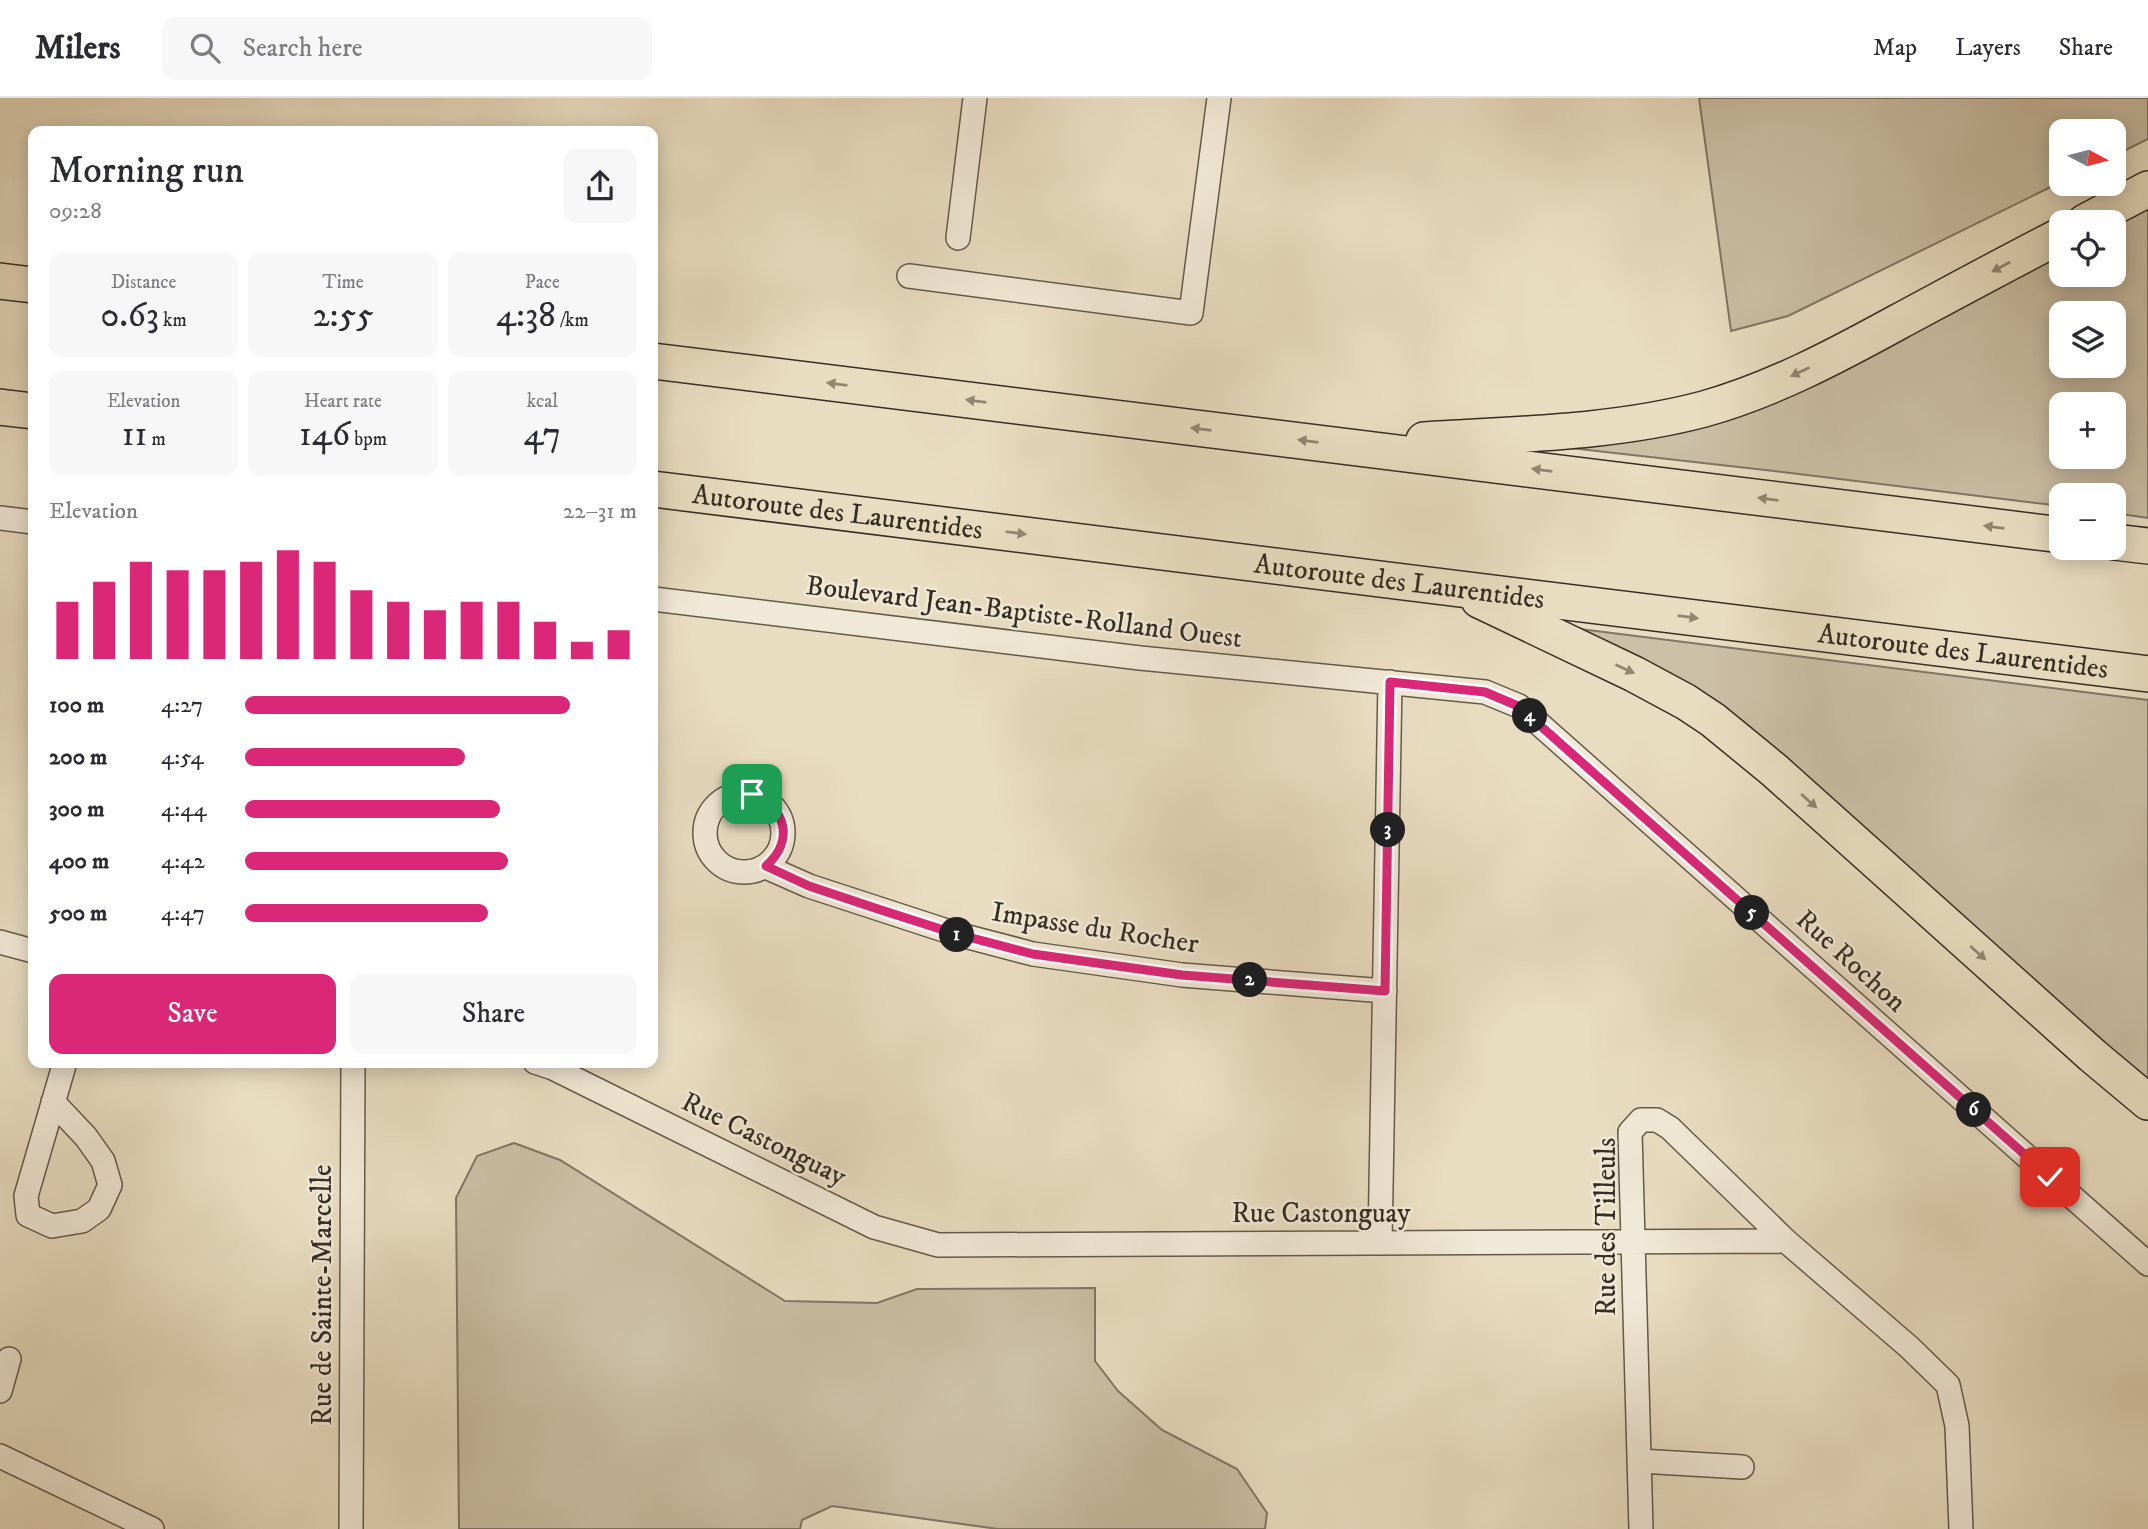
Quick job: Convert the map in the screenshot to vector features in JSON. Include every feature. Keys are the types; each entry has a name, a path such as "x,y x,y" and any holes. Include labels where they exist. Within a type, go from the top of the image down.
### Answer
{"highway":[{"path":"2108,210 2148,189"},
{"path":"1347,446 1586,428 1637,422 1706,408 1773,384 1825,360 2049,242"},
{"path":"0,281 28,284"},
{"path":"658,362 2049,533"},
{"path":"0,407 28,410"},
{"name":"Autoroute des Laurentides","path":"658,490 2148,674"},
{"path":"2126,543 2148,546"},
{"path":"1451,587 1634,674 1713,720 1774,770 2092,1056 2148,1102"}],"street":[{"path":"958,238 975,98"},
{"path":"909,276 1191,313 1219,98"},
{"path":"0,518 28,521"},
{"name":"Boulevard Jean-Baptiste-Rolland Ouest","path":"658,600 1140,658 1390,682"},
{"path":"1380,1242 1390,682"},
{"name":"Rue Rochon","path":"1390,682 1485,692 1518,706 2148,1264"},
{"name":"Impasse du Rocher","path":"766,866 822,891 953,933 1033,954 1182,975 1385,991"},
{"path":"0,942 28,950"},
{"path":"53,1102 86,1137 103,1161 110,1185 99,1209 82,1222 52,1226 28,1215 26,1196 53,1102 63,1068"},
{"name":"Rue de Sainte-Marcelle","path":"351,1529 353,1068"},
{"name":"Rue Castonguay","path":"553,1068 874,1227 938,1245 1786,1241"},
{"name":"Rue des Tilleuls","path":"1642,1529 1630,1132 1641,1120 1657,1120 1670,1128 1786,1241"},
{"path":"1786,1241 1909,1347 1948,1385 1958,1426 1961,1529"},
{"path":"0,1391 9,1359"},
{"path":"0,1457 152,1529"},
{"path":"1640,1461 1742,1467"}],"shaded area":[{"path":"1699,98 2148,98 2148,139 2126,150 2126,119 2049,119 2049,188 1788,316 1731,331"},
{"path":"2148,204 2148,518 2126,515 2126,483 2049,483 2049,505 1526,443 1586,443 2049,256 2049,287 2126,287 2126,216"},
{"path":"1564,627 2148,700 2148,1085 1792,765"},
{"path":"514,1143 560,1160 785,1301 877,1303 917,1289 1095,1288 1095,1361 1118,1391 1162,1430 1237,1469 1267,1513 1265,1529 998,1529 832,1506 802,1520 800,1529 459,1529 456,1198 477,1156"}],"route":[{"path":"752,794 765,799 775,808 781,820 782,846 766,866 809,886 953,933 1033,954 1182,975 1385,991 1390,682 1485,692 1518,706 2050,1177"}]}
